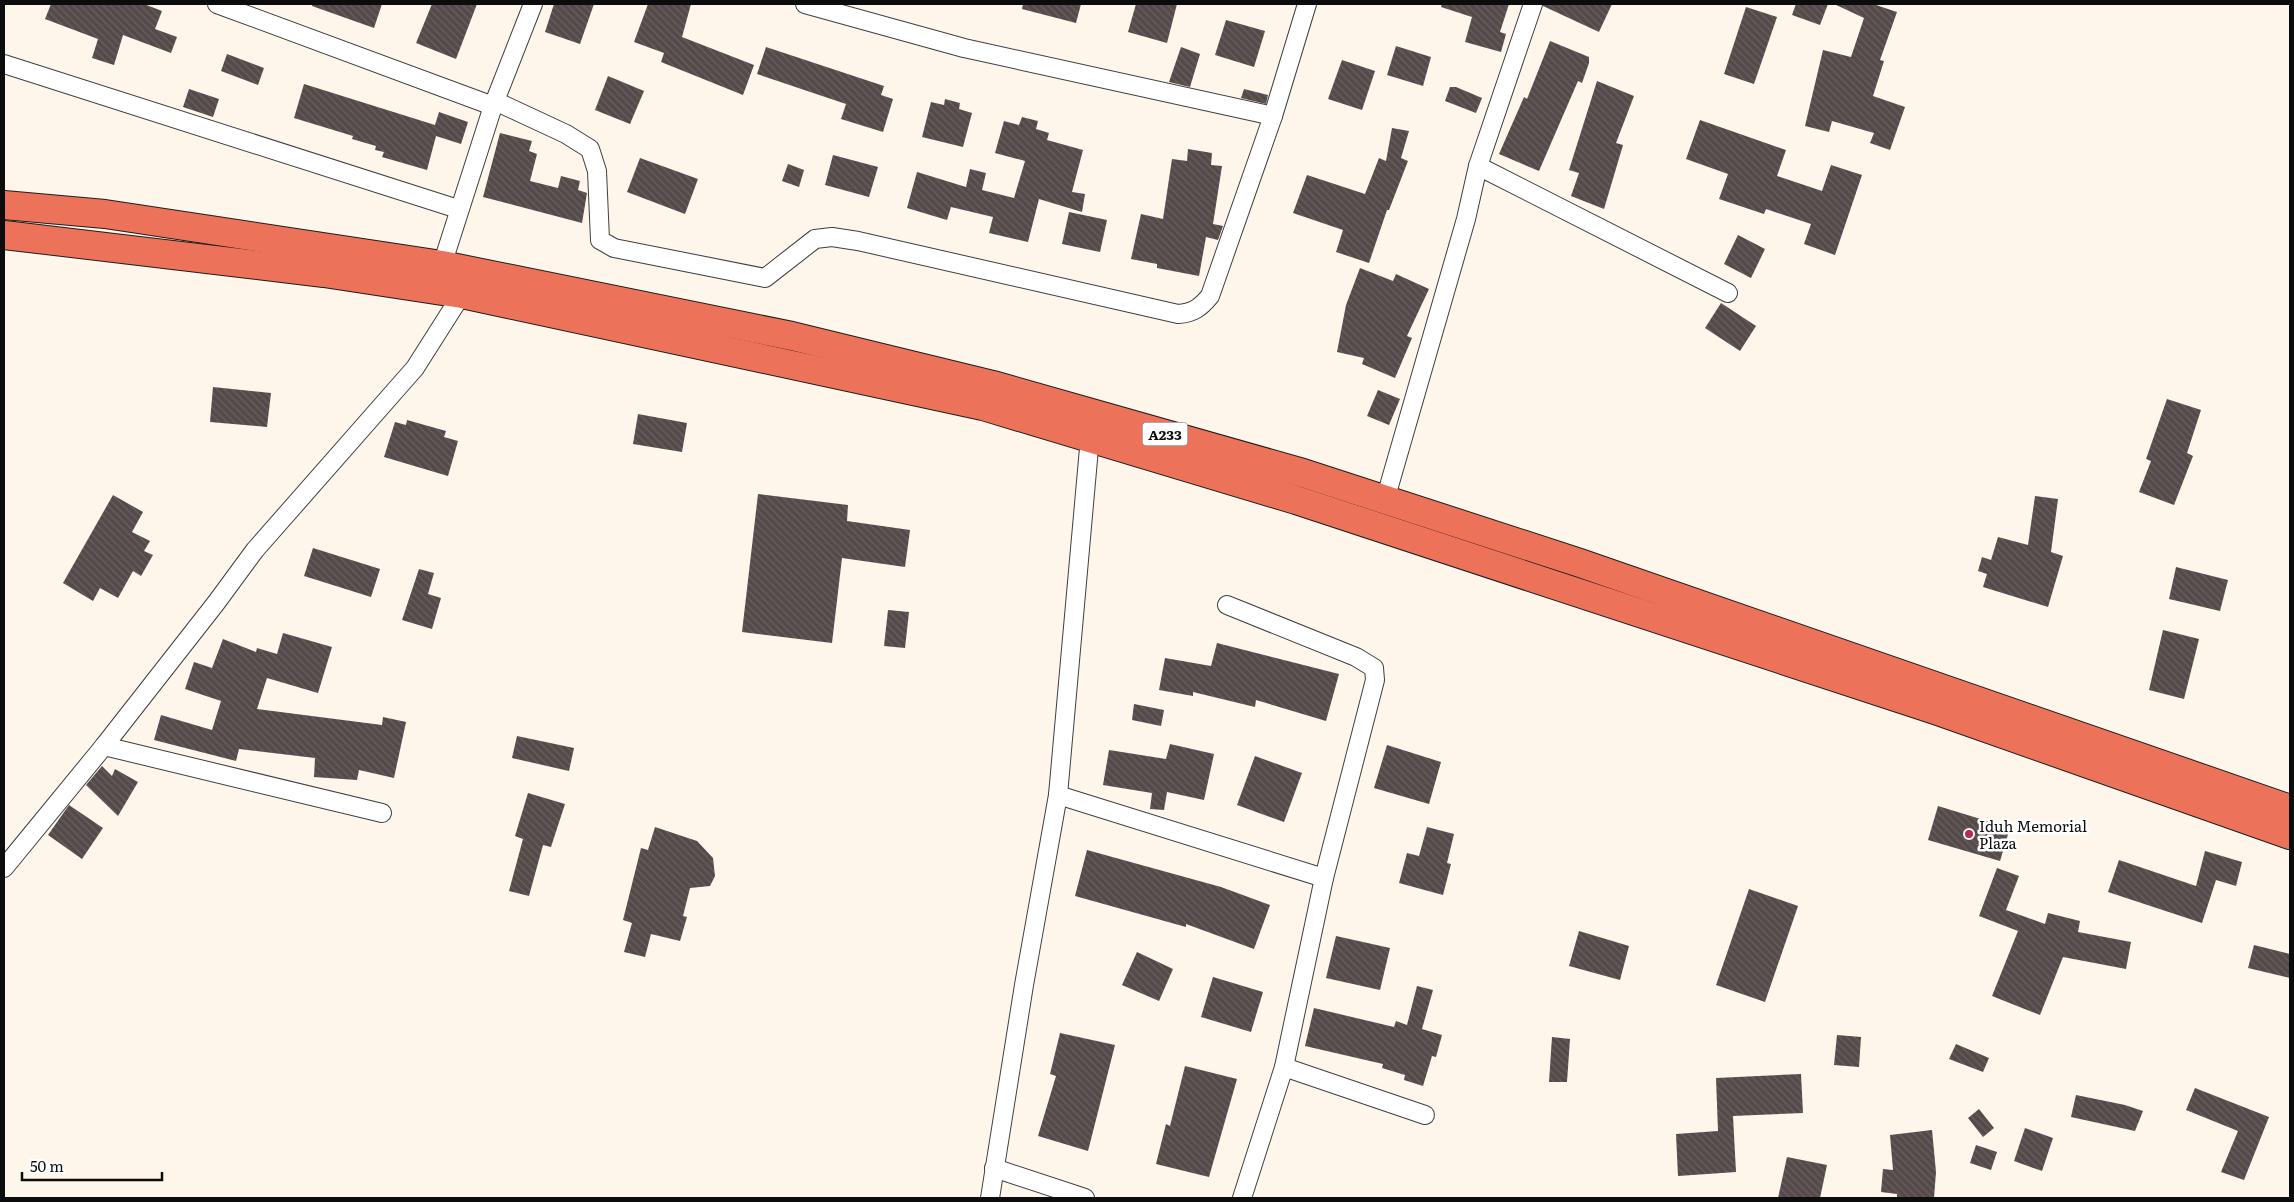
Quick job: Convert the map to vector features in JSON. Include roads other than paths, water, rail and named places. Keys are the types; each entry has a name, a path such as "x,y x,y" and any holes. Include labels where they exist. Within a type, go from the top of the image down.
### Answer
{"highway":[{"name":"A233","path":"4,205 105,214 442,265 792,336 993,385 1303,473 1580,563 2034,732 2290,835"},
{"name":"A233","path":"4,234 324,273 462,294 983,406 1315,506 1925,707 2034,732 2290,809"}],"street":[{"path":"217,4 494,104 566,134 590,149 597,171 600,240 614,248 765,278 815,239 832,237 876,245 1178,314 1191,313 1210,296 1272,116 1307,4"},
{"path":"442,265 458,209 494,104 533,4"},
{"path":"805,4 964,48 1272,116"},
{"path":"1385,500 1466,219 1478,166 1533,4"},
{"path":"4,64 458,209"},
{"path":"1478,166 1728,293"},
{"path":"4,868 104,746 255,550 415,368 462,294"},
{"path":"990,1198 1058,795 1090,437"},
{"path":"1227,605 1356,657 1374,668 1375,680 1324,878 1284,1066 1242,1198"},
{"path":"104,746 382,813"},
{"path":"1058,795 1324,878"},
{"path":"1284,1066 1425,1115"},
{"path":"994,1168 1085,1198"}],"place":[{"name":"Iduh Memorial Plaza","path":"1969,834"}]}
